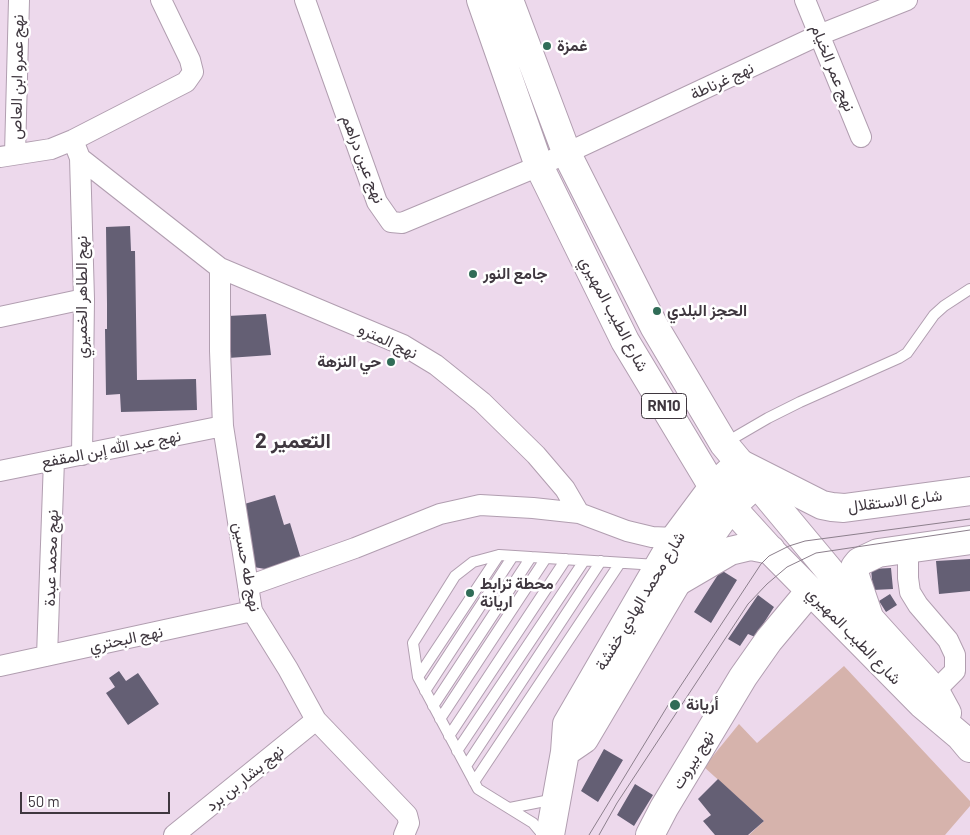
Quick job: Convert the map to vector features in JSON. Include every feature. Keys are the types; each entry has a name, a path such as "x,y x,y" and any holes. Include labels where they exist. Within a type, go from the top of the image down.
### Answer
{"main road":[{"name":"شارع الطيب المهيري","path":"481,0 540,166 625,341 713,486 810,591 929,698"},
{"name":"شارع الطيب المهيري","path":"509,0 567,154 654,326 732,453 870,618 929,698 965,742"},
{"name":"شارع محمد الهادي خفشة","path":"669,574 675,538 713,486 732,453"},
{"name":"شارع الاستقلال","path":"732,453 822,505 832,507 844,508 970,491"},
{"name":"شارع محمد الهادي خفشة","path":"550,835 565,752 584,739 669,574 731,507 757,484"},
{"path":"870,618 854,573 855,567 859,562 878,552 970,540"},
{"path":"669,574 730,551 751,546 771,550"},
{"name":"نهج بيروت","path":"650,835 664,808 743,677 769,640 810,591"}],"street":[{"name":"نهج عمرو ابن العاص","path":"7,156 19,0"},
{"path":"7,156 51,149 77,149 186,82 193,72 190,60 161,0"},
{"name":"نهج عين دراهم","path":"305,0 377,202 391,222 402,223 540,166"},
{"name":"نهج عمر الخيام","path":"805,0 861,137"},
{"name":"نهج غرناطة","path":"540,166 819,35 907,0"},
{"name":"نهج المترو","path":"77,149 220,268 402,345 436,365 482,402 536,455 565,489 579,513"},
{"name":"نهج الطاهر الخميري","path":"77,149 84,299 82,455"},
{"name":"نهج طه حسين","path":"220,268 220,351 223,426 252,611 288,669 316,720 407,815 409,823 404,835"},
{"path":"0,318 84,299"},
{"name":"نهج عبد الله إبن المقفع","path":"0,472 223,426"},
{"name":"نهج محمد عبدة","path":"47,656 54,460"},
{"path":"248,586 355,548 440,514 480,505 579,513 627,531 652,537 675,538"},
{"path":"908,548 910,592 918,605 948,640 962,668 929,698"},
{"name":"نهج البحتري","path":"0,666 252,611"},
{"name":"نهج بشار بن برد","path":"174,835 316,720"}],"lane":[{"path":"732,453 768,418 907,353 934,315 970,289"},
{"path":"543,835 533,823 478,789 418,677 413,643 455,576 473,562 499,555 566,559 620,563 669,574"},
{"path":"418,677 499,555"},
{"path":"425,691 513,556"},
{"path":"433,706 531,557"},
{"path":"440,719 546,558"},
{"path":"449,736 566,559"},
{"path":"458,751 584,561"},
{"path":"466,766 601,562"},
{"path":"474,782 620,563"},
{"path":"510,808 557,799"}],"shaded area":[{"path":"844,666 970,801 970,806 945,835 749,835 764,821 704,767 739,724 757,743"}],"building":[{"path":"130,226 131,251 135,251 137,380 196,379 197,410 121,412 120,394 106,395 106,227"},
{"path":"266,314 271,355 228,358 228,316"},
{"path":"275,495 284,525 290,523 301,559 265,569 248,566 241,505"},
{"path":"970,559 970,591 939,594 936,561"},
{"path":"891,568 893,589 873,590 871,569"},
{"path":"721,570 737,580 711,623 694,612"},
{"path":"890,594 897,605 886,612 879,601"},
{"path":"758,595 774,607 755,637 748,634 740,646 728,639"},
{"path":"119,671 126,681 138,673 159,704 128,725 106,693 115,687 109,678"},
{"path":"604,749 623,760 598,802 581,791"},
{"path":"718,779 764,821 748,835 715,835 703,821 711,815 698,799"},
{"path":"635,784 653,795 634,826 617,815"}],"tram line":[{"path":"589,835 670,702 761,564 769,556 789,546 805,541 970,519"},
{"path":"599,835 617,803 748,604 787,567 816,553 970,530"}],"place":[{"name":"غمزة","path":"547,46"},
{"name":"جامع النور","path":"473,274"},
{"name":"الحجز البلدي","path":"657,311"},
{"name":"حي النزهة","path":"391,362"},
{"name":"محطة ترابط اريانة","path":"470,593"},
{"name":"أريانة","path":"675,705"}],"district":[{"name":"التعمير 2","path":"293,441"}]}
